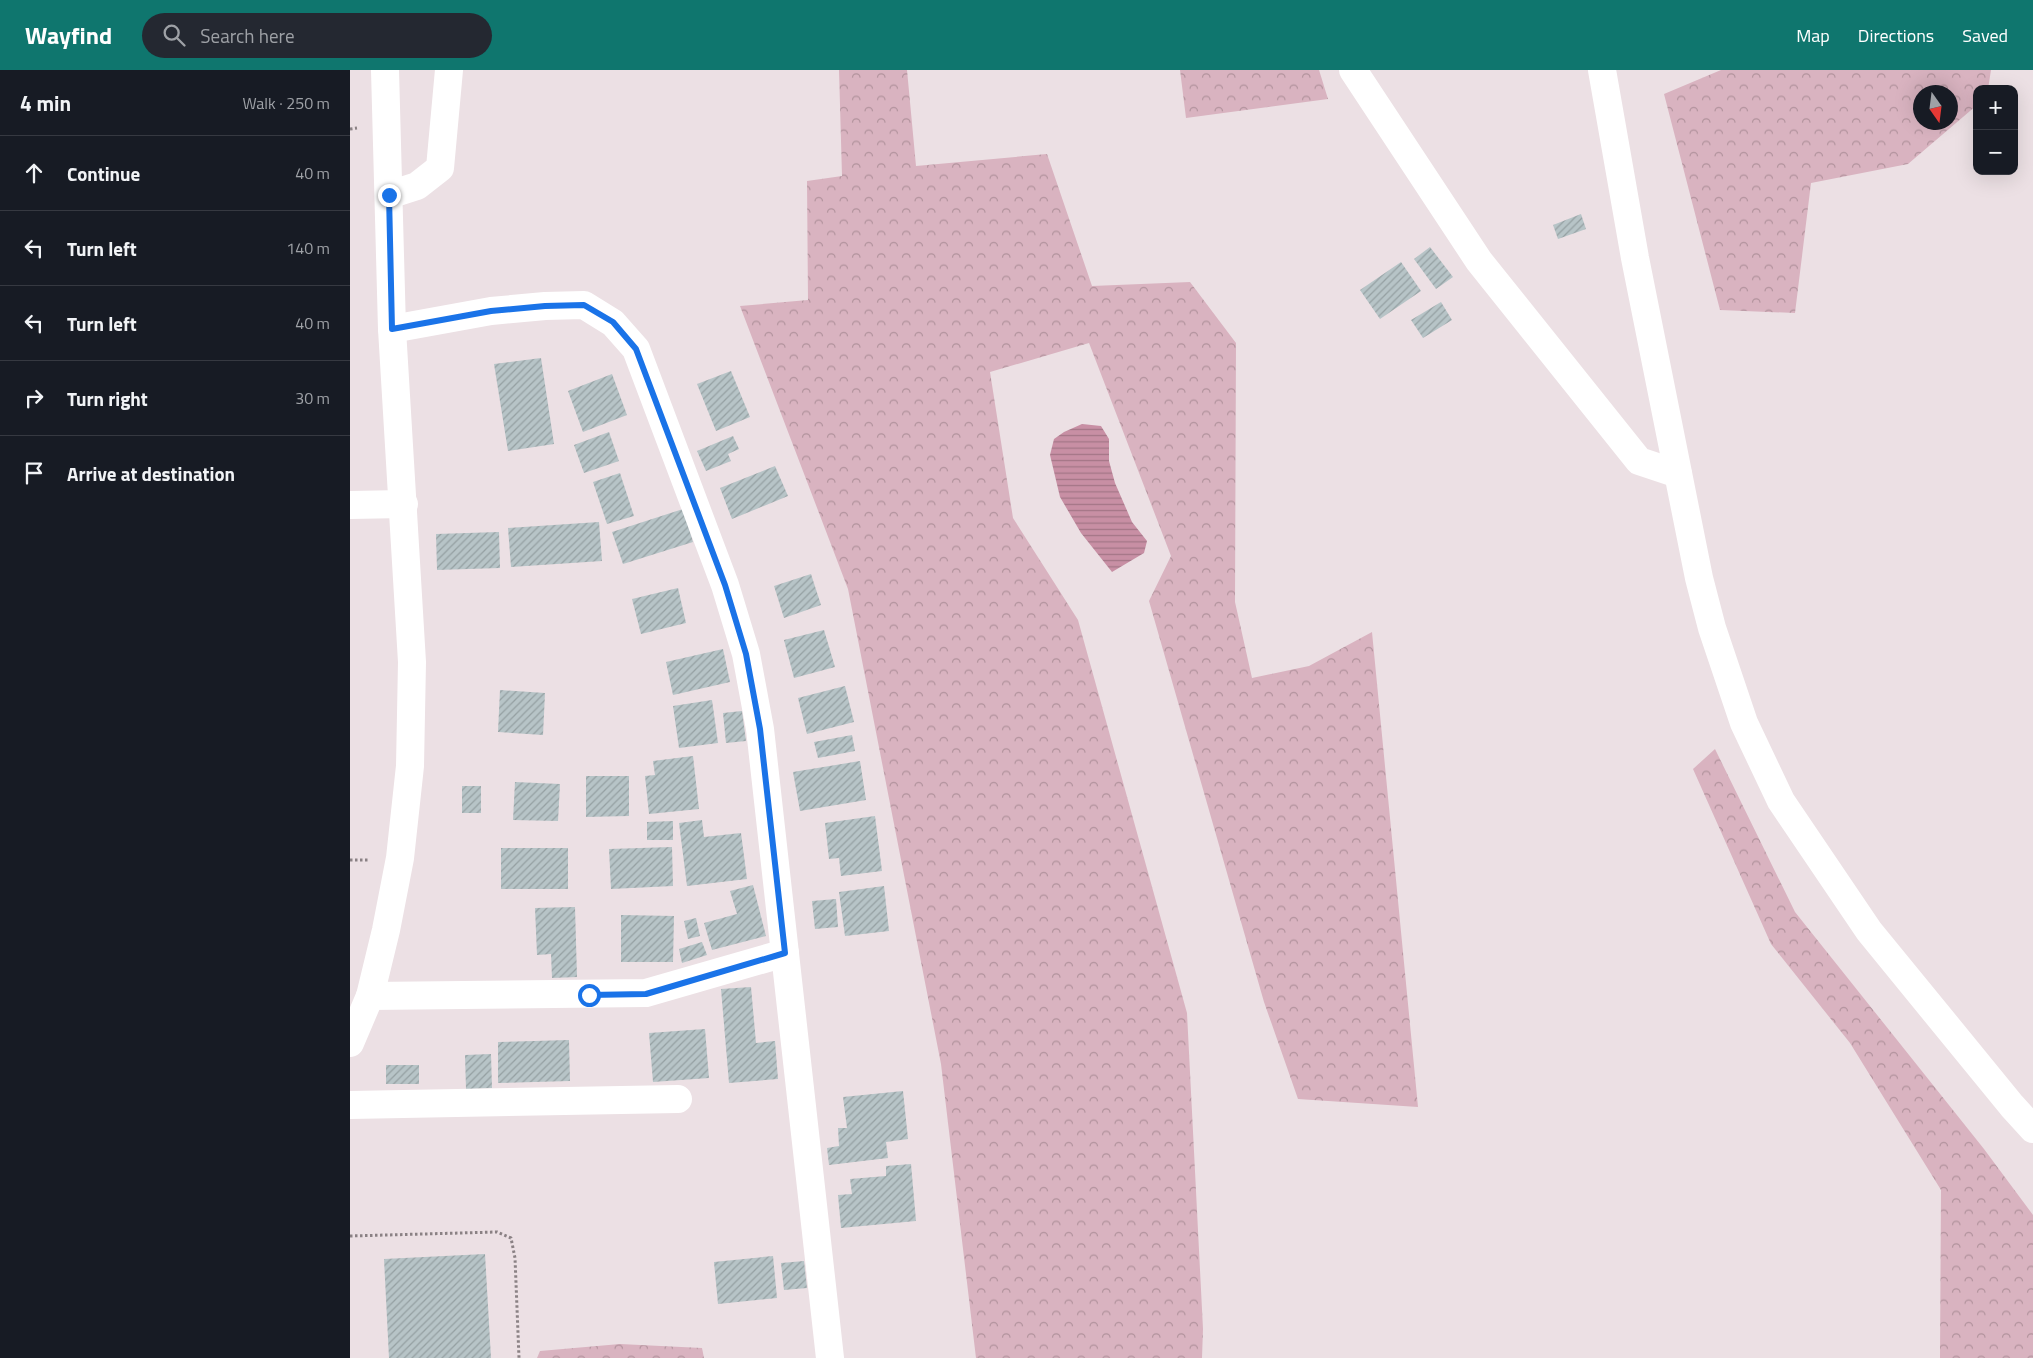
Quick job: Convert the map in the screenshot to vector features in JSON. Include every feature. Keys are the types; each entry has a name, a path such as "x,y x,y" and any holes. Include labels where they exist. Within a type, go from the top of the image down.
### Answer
{"street":[{"path":"350,1043 370,996 386,930 400,858 410,766 412,662 392,329 389,195 385,127 385,70"},
{"path":"389,195 417,186 440,168 449,70"},
{"path":"1353,70 1479,261 1639,461 1678,474"},
{"path":"1602,70 1635,258 1678,474 1712,628 1744,723 1781,801 1869,931 2012,1106 2033,1129"},
{"path":"392,329 491,311 545,306 584,305 613,322 636,349 725,585 746,654 760,729 830,1358"},
{"path":"350,505 404,504"},
{"path":"370,996 646,994 785,953"},
{"path":"350,1105 678,1099"}],"path":[{"path":"350,1236 497,1232 511,1238 515,1258 519,1358"}],"green space":[{"path":"839,70 907,70 916,166 1047,154 1092,286 1190,282 1236,343 1235,602 1252,678 1309,666 1372,632 1418,1107 1298,1099 1264,1002 1149,601 1171,556 1089,343 990,372 1013,518 1078,620 1187,1013 1203,1329 1202,1358 976,1358 941,1064 848,589 740,306 808,300 807,181 842,176"},
{"path":"1180,70 1319,70 1328,99 1186,118"},
{"path":"1721,70 1991,70 1989,85 1973,85 1973,108 1958,121 1958,85 1913,85 1913,130 1948,130 1908,164 1811,183 1795,313 1720,310 1664,94"},
{"path":"1715,749 1795,912 1984,1149 2033,1215 2033,1358 1940,1358 1941,1190 1850,1043 1771,944 1693,769"},
{"path":"620,1344 702,1348 704,1358 537,1358 540,1351"}],"shaded area":[{"path":"1082,424 1101,426 1109,439 1109,461 1115,483 1132,522 1147,541 1144,553 1112,572 1081,533 1060,497 1050,455 1054,439"}],"building":[{"path":"1581,214 1586,229 1558,239 1553,225"},
{"path":"1430,247 1453,277 1436,289 1414,259"},
{"path":"1401,262 1421,291 1380,319 1360,290"},
{"path":"1441,302 1452,320 1423,338 1411,320"},
{"path":"541,358 554,444 508,451 494,364"},
{"path":"731,371 750,417 716,431 697,384"},
{"path":"612,374 627,415 583,432 568,391"},
{"path":"609,432 619,461 584,473 574,445"},
{"path":"733,436 739,449 728,454 731,461 706,471 697,451"},
{"path":"775,466 788,496 732,519 720,488"},
{"path":"620,473 634,516 607,524 593,482"},
{"path":"683,509 693,542 623,564 612,532"},
{"path":"599,522 602,561 511,567 508,528"},
{"path":"499,532 500,568 437,570 436,534"},
{"path":"811,574 821,605 784,618 774,586"},
{"path":"678,588 686,623 641,634 632,599"},
{"path":"824,630 835,667 794,678 784,640"},
{"path":"723,649 730,682 673,695 666,662"},
{"path":"845,686 854,722 807,734 798,698"},
{"path":"500,690 545,693 543,735 498,732"},
{"path":"712,700 718,743 679,748 673,706"},
{"path":"742,711 746,741 726,743 723,713"},
{"path":"852,735 855,751 818,758 814,742"},
{"path":"693,756 699,809 649,814 645,776 655,775 653,761"},
{"path":"860,761 866,800 800,811 793,772"},
{"path":"586,776 629,776 629,816 586,817"},
{"path":"515,782 560,784 558,821 513,820"},
{"path":"462,786 481,786 481,813 462,813"},
{"path":"875,816 882,871 841,876 839,858 829,859 825,823"},
{"path":"702,820 704,837 741,833 747,879 687,886 679,823"},
{"path":"673,821 673,840 647,840 647,822"},
{"path":"672,847 673,886 611,889 609,849"},
{"path":"501,848 568,848 568,889 501,889"},
{"path":"753,885 766,936 712,950 704,923 737,914 730,891"},
{"path":"884,886 889,931 845,936 839,892"},
{"path":"836,899 838,927 815,929 812,901"},
{"path":"575,907 577,977 552,978 551,954 537,955 535,908"},
{"path":"621,915 674,916 673,962 621,962"},
{"path":"696,918 700,936 688,939 684,921"},
{"path":"702,942 707,955 682,963 679,949"},
{"path":"751,987 756,1043 775,1041 778,1079 729,1083 721,989"},
{"path":"705,1029 709,1078 653,1082 649,1033"},
{"path":"569,1040 570,1081 498,1083 498,1042"},
{"path":"491,1054 492,1088 466,1089 465,1055"},
{"path":"386,1065 419,1065 419,1084 386,1084"},
{"path":"903,1091 908,1139 886,1142 888,1158 829,1165 827,1148 839,1146 838,1128 847,1128 843,1097"},
{"path":"911,1164 916,1221 841,1228 838,1195 852,1194 850,1179 886,1176 886,1166"},
{"path":"485,1254 491,1358 389,1358 384,1259"},
{"path":"773,1256 777,1298 718,1304 714,1262"},
{"path":"804,1261 807,1288 784,1290 781,1263"}],"route":[{"path":"389,195 392,329 491,311 545,306 584,305 613,322 636,349 725,585 746,654 760,729 785,953 646,994 589,995"}]}
